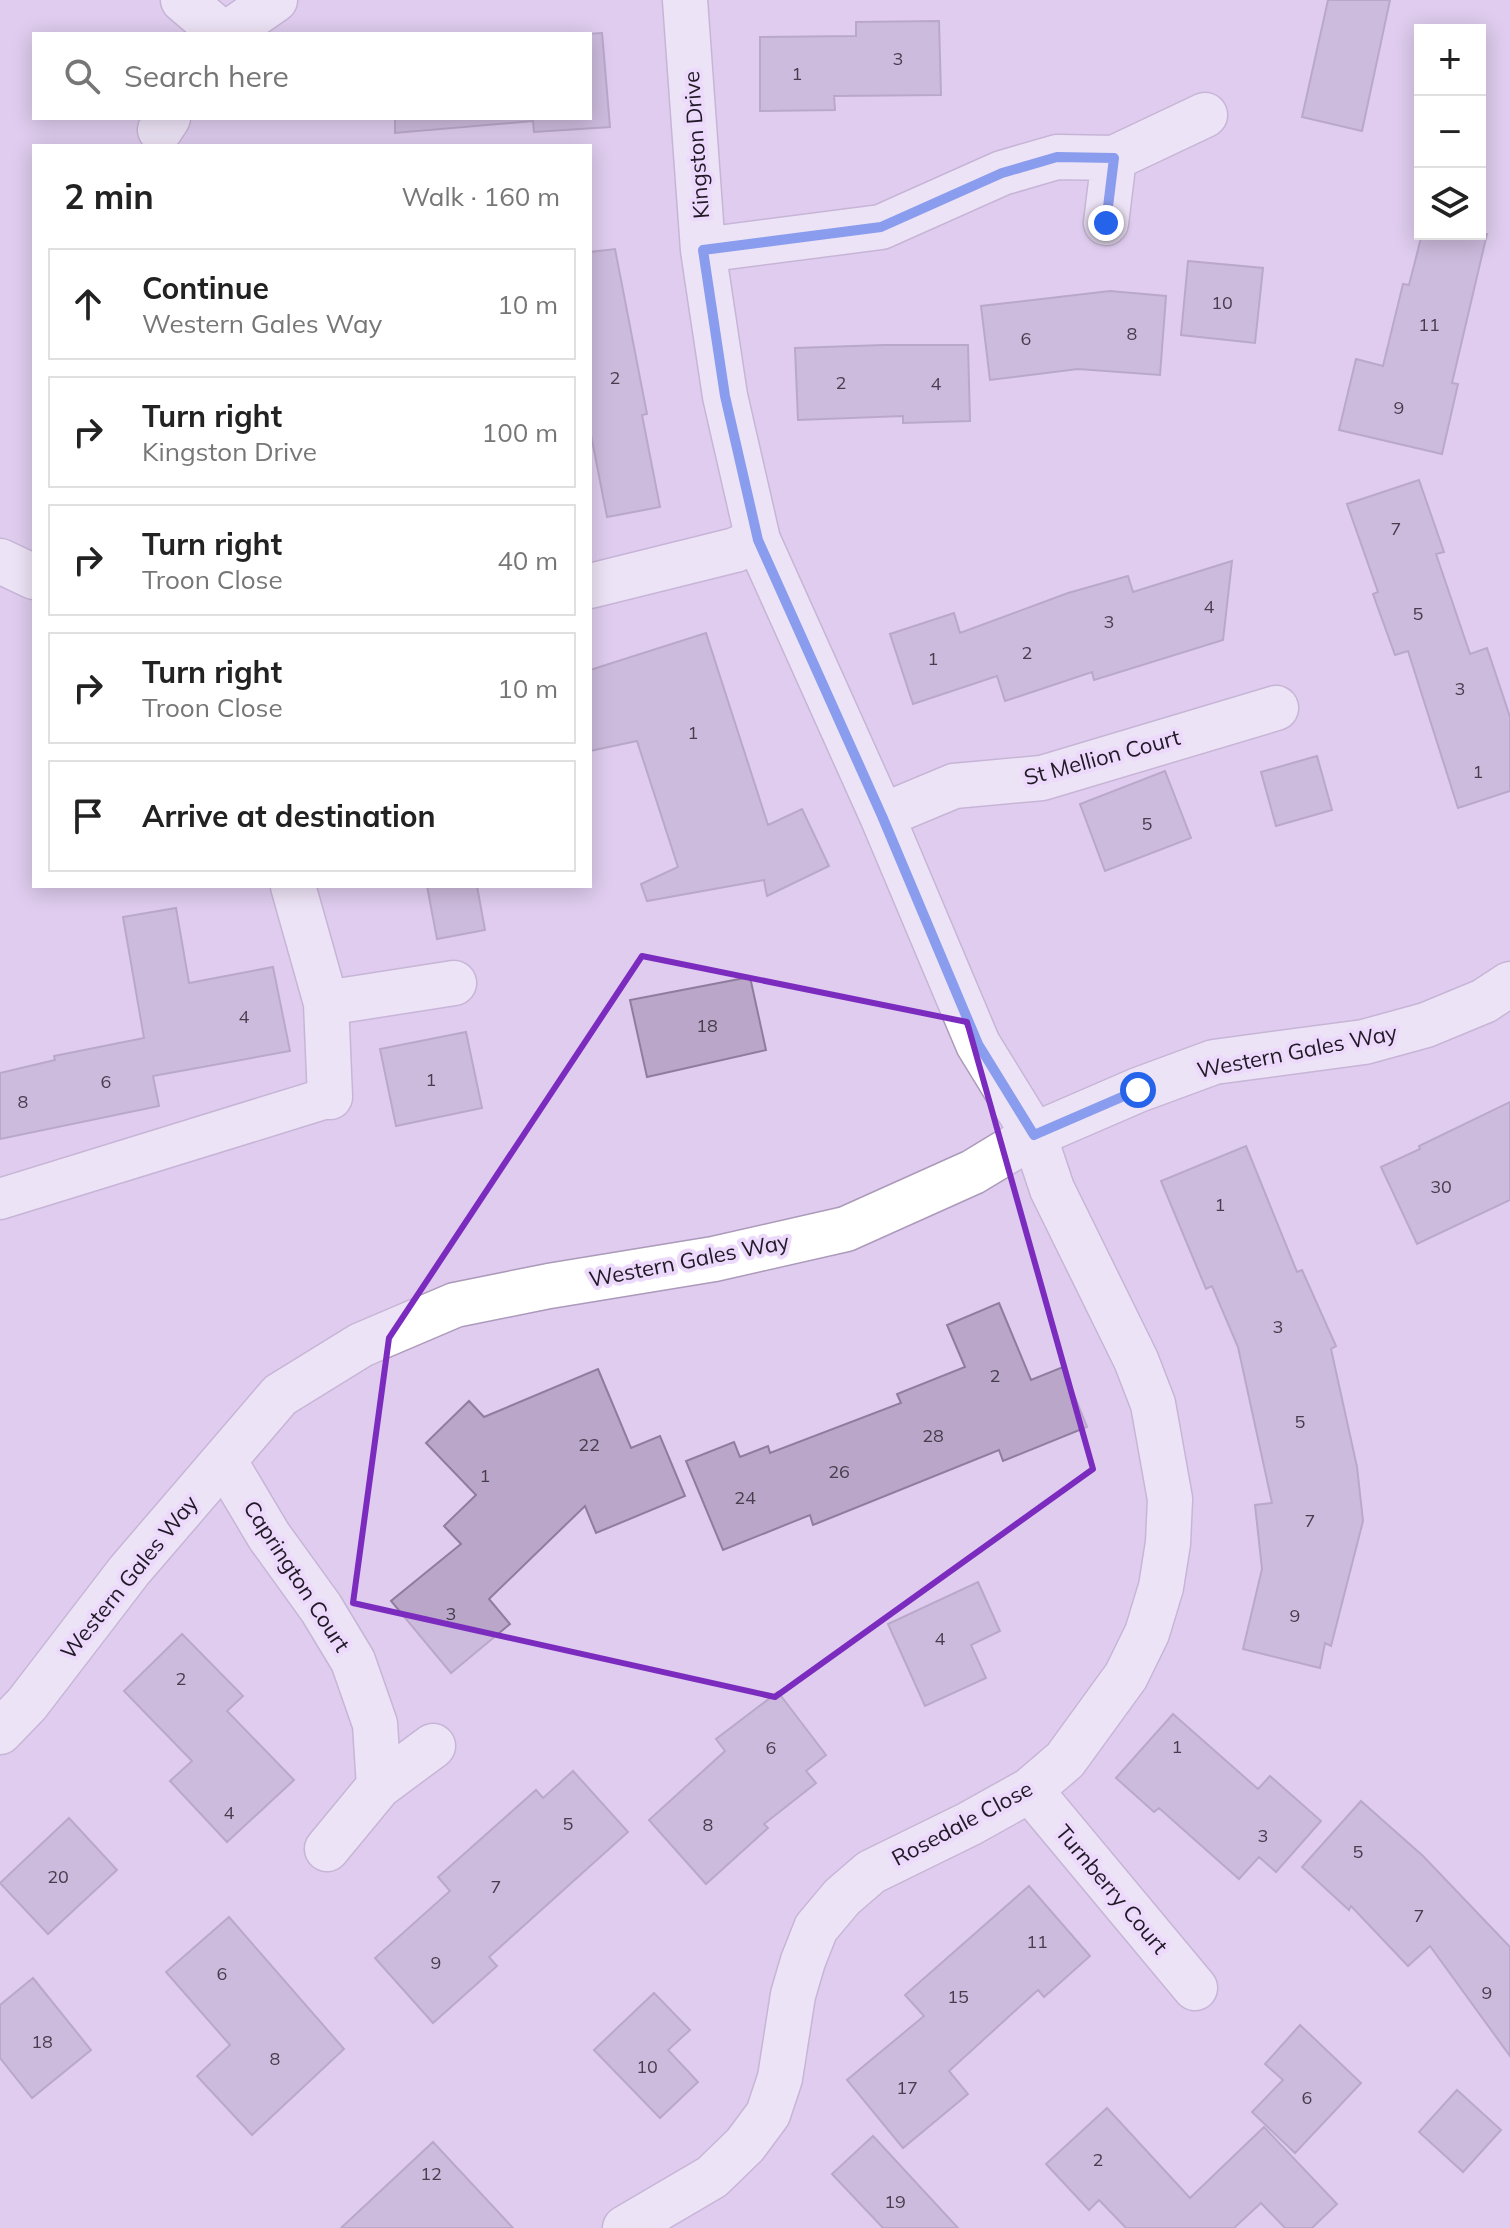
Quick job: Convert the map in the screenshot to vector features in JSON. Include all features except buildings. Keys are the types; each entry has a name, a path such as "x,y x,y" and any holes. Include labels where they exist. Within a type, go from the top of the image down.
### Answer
{"street":[{"path":"183,0 223,32"},
{"path":"228,32 275,0"},
{"name":"Kingston Drive","path":"685,0 703,250 725,396 758,540 882,816 978,1044 1034,1135"},
{"path":"703,250 881,227 1002,173 1057,157 1114,158 1205,115"},
{"path":"1106,223 1114,158"},
{"path":"592,586 735,550 758,540"},
{"path":"0,561 32,576"},
{"name":"St Mellion Court","path":"882,816 954,786 1042,778 1276,708"},
{"path":"294,888 326,1003 330,1097"},
{"path":"326,1003 454,983"},
{"name":"Western Gales Way","path":"0,1732 27,1704 129,1571 280,1395 361,1345 455,1305 714,1259 846,1229 973,1172 1034,1135 1138,1090 1214,1062 1364,1042 1426,1025 1484,1001 1510,984"},
{"name":"Rosedale Close","path":"625,2228 712,2177 745,2145 768,2114 780,2078 793,1995 803,1961 816,1928 842,1897 871,1872 1030,1790 1065,1760 1126,1676 1147,1633 1161,1587 1168,1543 1170,1499 1153,1404 1136,1360 1052,1189 1034,1135"},
{"name":"Caprington Court","path":"225,1462 269,1536 321,1608 353,1661 375,1724 379,1786"},
{"path":"327,1849 379,1786 433,1746"},
{"name":"Turnberry Court","path":"1030,1790 1195,1988"}],"lane":[{"path":"0,1199 330,1097"}],"highlighted area":[{"path":"642,956 967,1022 1093,1469 775,1697 353,1603 389,1338"}],"route":[{"path":"1106,223 1114,158 1057,157 1002,173 881,227 703,250 725,396 758,540 882,816 978,1044 1034,1135 1138,1090"}]}
